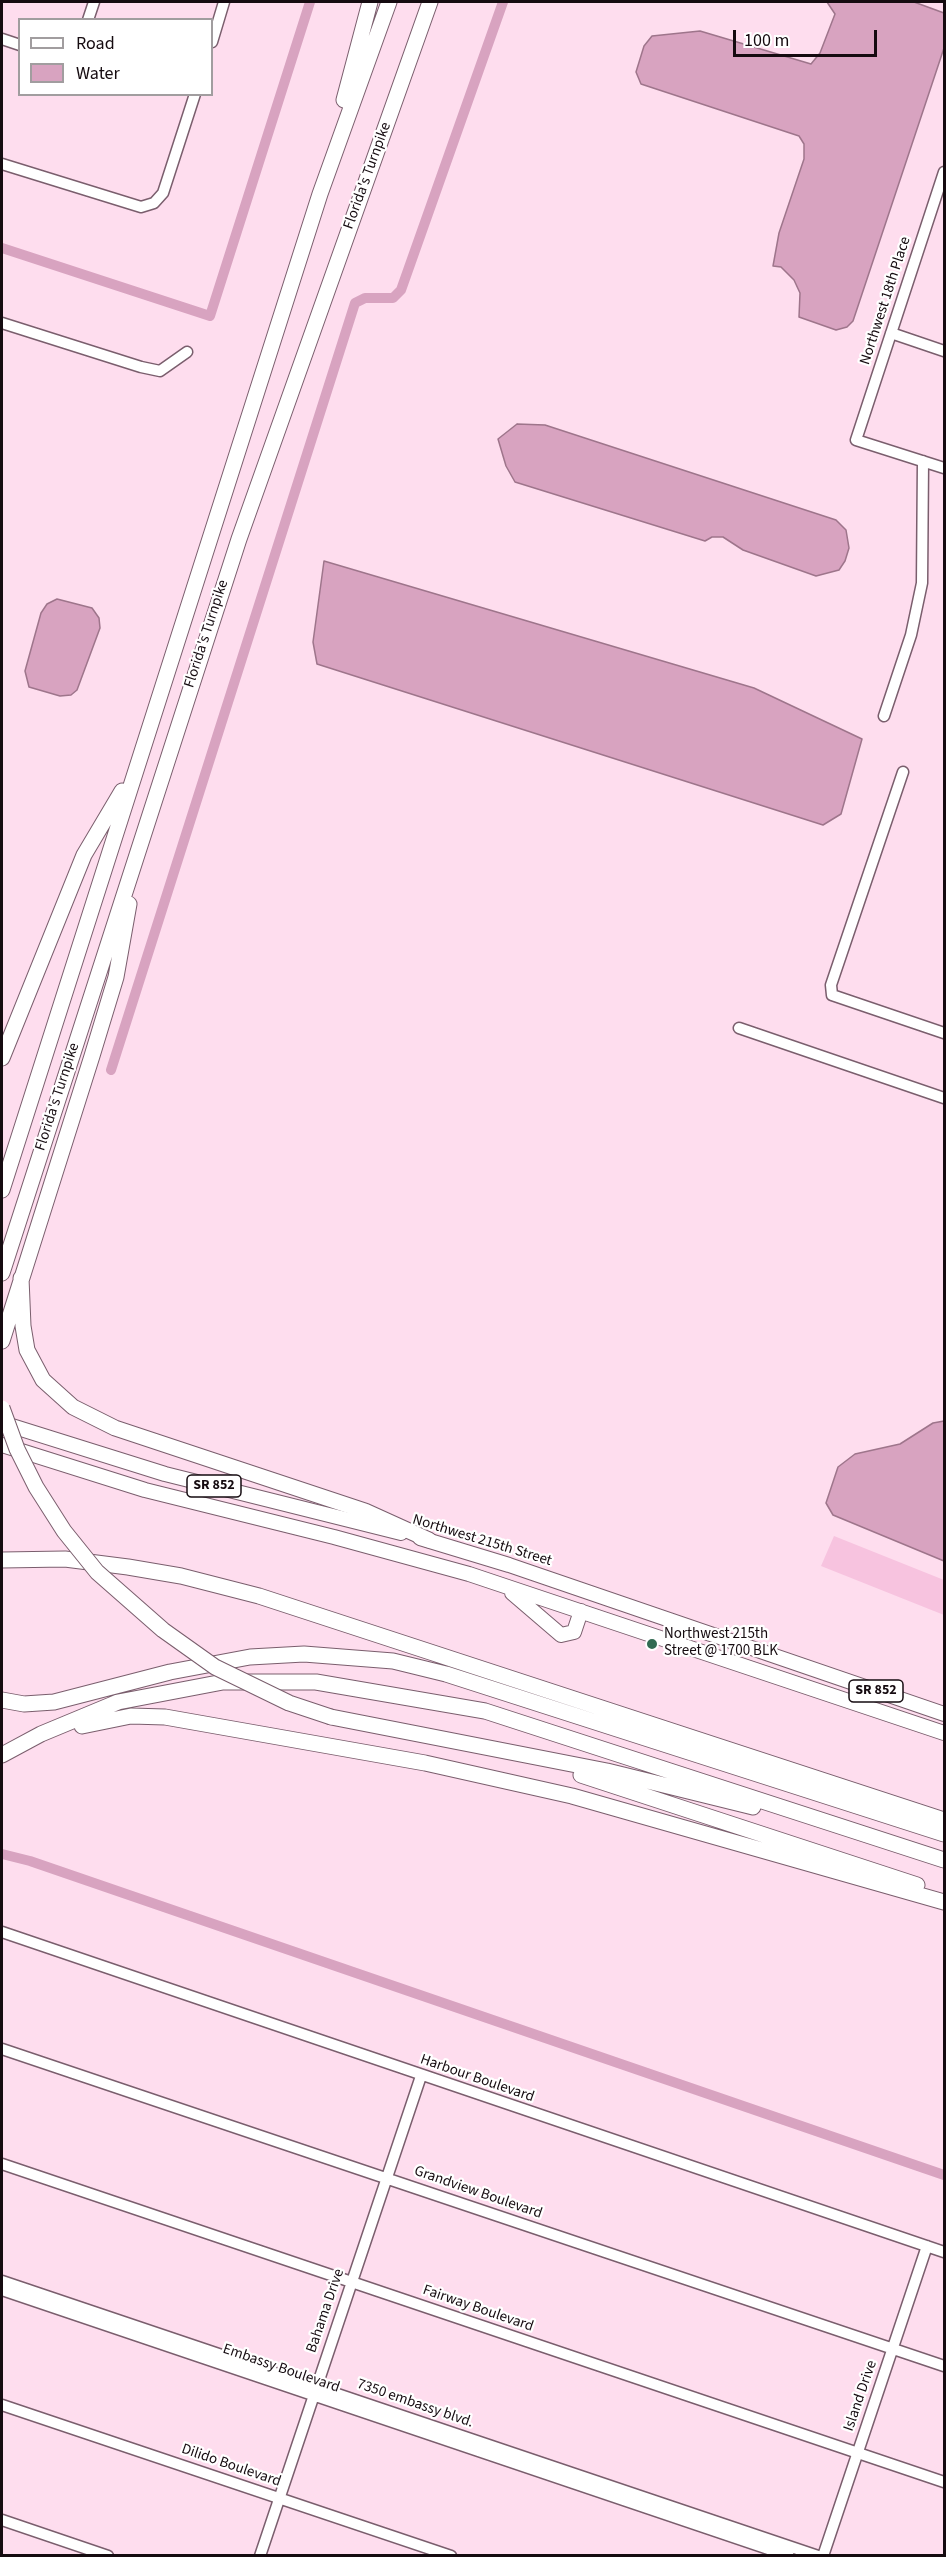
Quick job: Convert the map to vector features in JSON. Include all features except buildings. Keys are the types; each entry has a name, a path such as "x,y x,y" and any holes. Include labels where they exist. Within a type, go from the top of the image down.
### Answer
{"highway":[{"path":"320,194 370,2"},
{"name":"Florida's Turnpike","path":"2,1190 320,194 389,2"},
{"name":"Florida's Turnpike","path":"2,1273 239,539 430,2"},
{"path":"4,1052 84,855 135,771"},
{"path":"2,1341 116,977 141,842"},
{"path":"21,1278 23,1326 27,1350 43,1380 73,1407 115,1428 365,1511 429,1540"},
{"path":"2,1408 17,1449 36,1487 64,1531 97,1572 163,1630 215,1667 289,1703 331,1718 607,1771 806,1823 849,1829"},
{"path":"2,1560 65,1559 128,1567 181,1576 259,1596 945,1820"},
{"path":"2,1700 24,1704 54,1702 170,1672 250,1657 304,1654 393,1661 465,1680 945,1833"},
{"path":"2,1755 41,1734 118,1702 223,1682 316,1682 485,1711 945,1860"},
{"path":"2,1765 39,1744 97,1721 131,1716 165,1717 425,1763 572,1796 945,1902"},
{"path":"500,1752 641,1794 945,1894"}],"main road":[{"name":"Northwest 215th Street","path":"2,1423 165,1473 429,1540 945,1714"},
{"name":"SR 852","path":"2,1445 145,1490 392,1552 504,1586 945,1733"},
{"path":"504,1586 531,1606 550,1627 561,1635 574,1632 579,1624 581,1611"}],"street":[{"path":"89,18 94,2"},
{"path":"213,39 224,2"},
{"path":"2,39 18,44"},
{"path":"2,164 141,207 154,204 163,193 194,96"},
{"name":"Northwest 18th Place","path":"923,461 856,440 945,172"},
{"path":"2,323 160,371 187,352"},
{"path":"891,333 945,351"},
{"path":"884,716 911,636 922,583 923,461 945,468"},
{"path":"903,772 831,985 832,995 945,1034"},
{"path":"739,1028 945,1098"},
{"name":"Harbour Boulevard","path":"2,1932 945,2252"},
{"name":"Grandview Boulevard","path":"2,2049 945,2366"},
{"name":"Bahama Drive","path":"260,2556 421,2076"},
{"name":"Fairway Boulevard","path":"2,2164 945,2482"},
{"name":"Island Drive","path":"823,2556 927,2246"},
{"name":"7350 embassy blvd.","path":"2,2281 315,2391 818,2556"},
{"name":"Embassy Boulevard","path":"2,2290 315,2391 789,2556"},
{"name":"Dilido Boulevard","path":"2,2405 451,2556"},
{"path":"2,2520 108,2556"}],"shaded area":[{"path":"834,1536 944,1580 944,1615 821,1566"}],"water":[{"path":"827,2 914,2 944,13 944,48 853,321 847,327 836,330 799,317 800,293 794,280 781,267 773,266 779,233 804,159 804,144 799,136 641,84 636,72 644,46 652,36 700,31 811,64 820,53 835,14"},
{"path":"517,424 545,425 836,520 846,530 849,548 845,561 839,570 816,576 743,550 723,537 712,537 705,541 515,482 506,466 498,439"},
{"path":"324,561 754,688 862,739 841,814 823,825 317,664 313,642"},
{"path":"57,599 92,608 99,618 100,628 77,690 71,695 60,696 29,687 25,671 41,613 47,604"},
{"path":"944,1421 944,1561 833,1515 826,1503 838,1467 855,1454 900,1444 933,1423"}],"waterway":[{"path":"2,248 210,316 310,2"},
{"path":"111,1070 355,303 365,298 393,298 401,290 503,2"},
{"path":"2,1854 30,1861 944,2175"}],"place":[{"name":"Northwest 215th Street @ 1700 BLK","path":"652,1644"}]}
